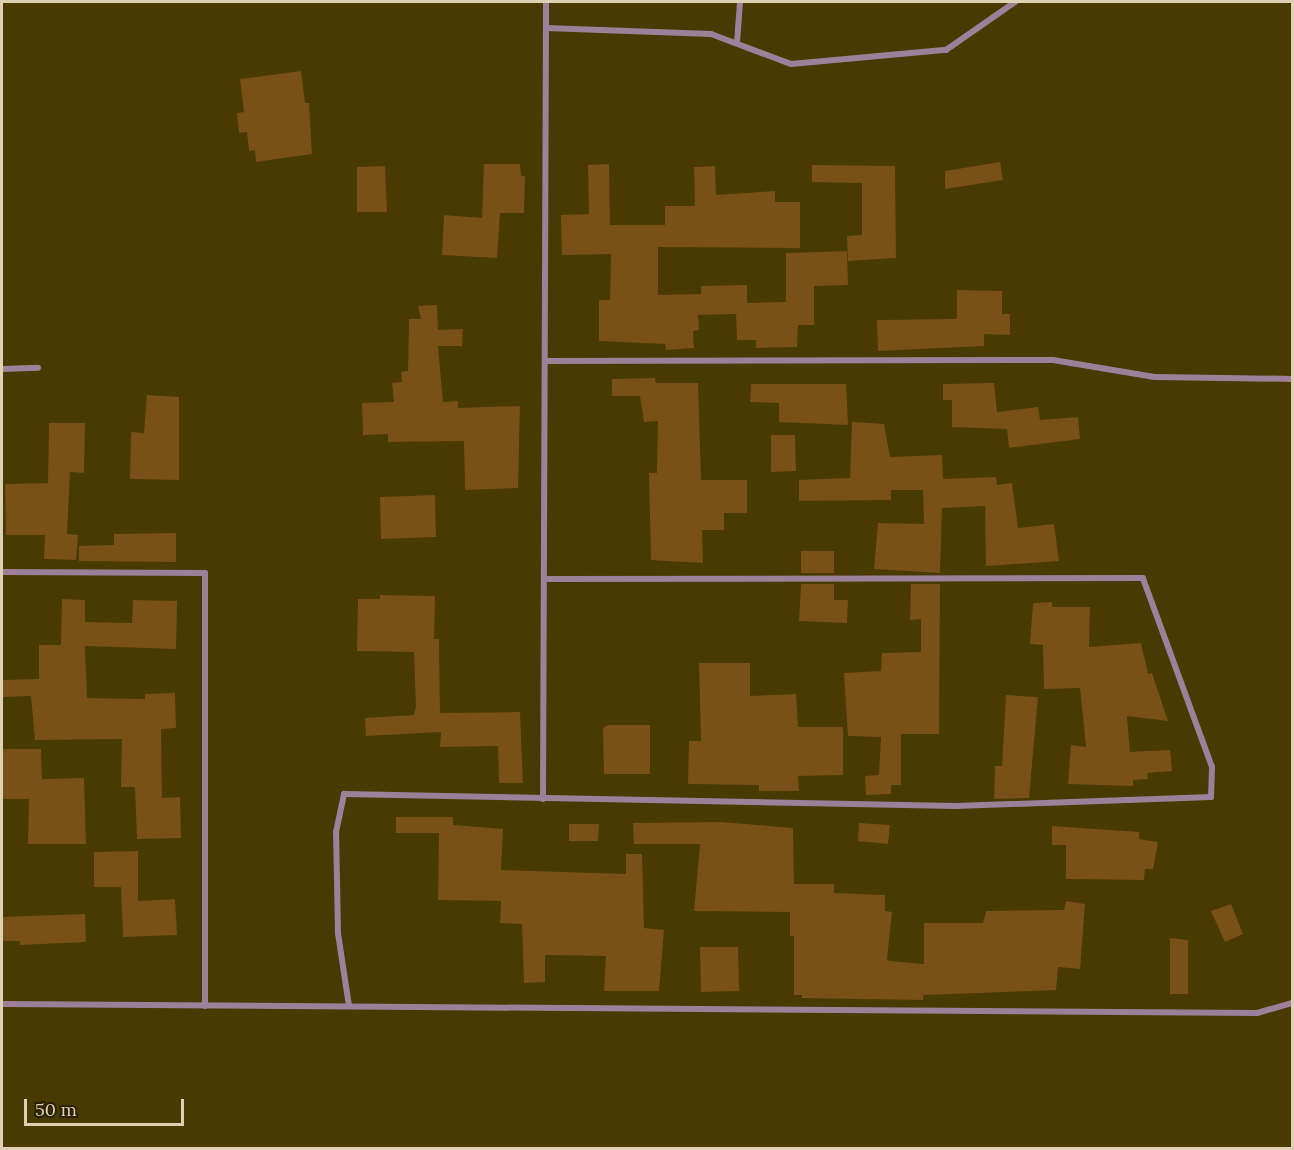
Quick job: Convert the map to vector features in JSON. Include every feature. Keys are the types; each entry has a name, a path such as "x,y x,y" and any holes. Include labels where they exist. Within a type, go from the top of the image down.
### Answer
{"street":[{"path":"543,799 546,2"},
{"path":"737,43 740,2"},
{"path":"546,28 711,34 791,64 946,50 1016,2"},
{"path":"545,362 1053,360 1155,376 1293,379"},
{"path":"2,369 38,368"},
{"path":"2,572 205,573 205,1006"},
{"path":"349,1006 338,933 336,832 344,794 956,806 1211,797 1212,767 1143,578 545,579"},
{"path":"2,1005 1257,1013 1293,1002"}],"building":[{"path":"301,71 305,103 309,103 312,154 256,162 255,150 249,151 247,132 239,133 237,113 244,112 240,79"},
{"path":"1000,162 1003,180 945,189 945,171"},
{"path":"484,164 520,164 521,176 525,176 524,213 500,213 497,258 442,255 444,215 482,218"},
{"path":"609,164 610,225 665,225 665,206 695,206 694,167 715,166 716,195 775,191 775,202 800,202 800,248 658,247 658,295 701,294 701,286 747,285 747,303 786,302 786,253 847,251 848,285 814,286 814,325 798,325 797,347 756,348 756,340 737,340 736,314 698,315 699,330 693,331 694,348 666,350 665,344 599,341 599,300 610,300 611,254 562,255 561,215 589,214 588,165"},
{"path":"812,165 895,166 896,258 848,261 847,236 862,235 862,183 812,182"},
{"path":"385,166 387,212 357,212 357,167"},
{"path":"957,290 1002,291 1002,314 1010,314 1010,335 984,334 984,346 878,351 877,320 957,319"},
{"path":"437,305 438,330 463,329 462,346 438,346 443,402 458,401 458,408 520,406 518,488 465,490 464,441 388,442 388,434 363,435 362,403 394,402 392,383 402,382 401,372 408,371 409,319 421,319 418,306"},
{"path":"655,378 656,383 698,383 701,480 747,480 747,513 724,513 724,530 702,530 703,563 651,560 649,473 657,473 658,421 644,422 640,396 612,396 612,379"},
{"path":"994,383 997,412 1038,407 1040,420 1078,417 1080,439 1009,448 1007,429 952,427 952,400 943,400 943,384"},
{"path":"751,384 846,384 848,425 779,422 779,403 750,402"},
{"path":"147,395 179,397 179,480 130,479 131,432 144,433"},
{"path":"852,422 884,424 890,457 942,455 943,479 996,477 997,485 1012,483 1018,528 1054,524 1059,561 986,566 985,506 942,508 940,573 874,569 878,523 924,524 923,490 891,490 891,500 799,501 799,480 850,478"},
{"path":"49,423 85,423 84,473 70,472 67,534 78,535 76,560 44,559 45,535 6,535 5,484 48,483"},
{"path":"771,435 795,435 796,471 771,472"},
{"path":"435,495 436,537 381,539 380,497"},
{"path":"176,533 176,562 79,561 79,546 114,545 114,534"},
{"path":"801,551 834,551 834,573 801,573"},
{"path":"801,584 834,584 834,600 848,600 847,623 799,621"},
{"path":"911,584 940,584 939,734 901,734 901,785 891,785 891,794 866,795 865,776 879,775 881,737 848,736 844,673 881,671 882,653 921,652 921,619 910,620"},
{"path":"380,595 435,596 434,639 439,639 440,713 520,712 523,783 499,783 498,746 440,747 441,732 366,736 365,718 414,715 416,707 414,652 357,651 358,599 380,599"},
{"path":"62,599 85,600 85,622 132,623 133,600 177,601 176,649 85,646 87,698 145,699 145,694 175,693 176,728 161,729 162,798 180,797 181,838 137,839 135,787 121,787 122,739 35,740 31,696 2,697 2,680 39,679 39,645 61,645"},
{"path":"1052,602 1052,607 1090,607 1089,647 1141,643 1148,674 1152,673 1168,721 1127,716 1130,752 1170,750 1172,771 1147,773 1148,779 1133,780 1133,786 1068,784 1071,745 1086,747 1080,688 1044,689 1043,645 1030,644 1033,603"},
{"path":"699,663 750,663 750,696 796,694 798,727 843,727 843,775 798,776 799,791 759,791 759,785 688,784 689,741 701,741"},
{"path":"1006,695 1038,697 1029,798 994,799 995,766 1002,766"},
{"path":"608,725 650,725 650,774 604,774 603,728"},
{"path":"2,749 41,749 42,779 84,778 86,844 28,844 29,799 2,799"},
{"path":"396,817 453,817 453,825 503,829 501,870 626,874 626,854 642,854 644,928 664,930 659,991 604,991 606,956 545,955 545,982 524,983 522,924 500,923 501,901 438,900 439,833 396,833"},
{"path":"721,822 793,828 794,884 834,884 834,893 885,895 885,911 892,912 887,959 889,961 924,964 924,923 983,923 986,911 1064,910 1066,901 1085,904 1080,969 1058,967 1056,990 924,995 923,1000 802,998 802,995 794,995 794,936 790,936 790,912 694,911 700,844 634,844 633,823"},
{"path":"859,823 890,825 888,844 858,841"},
{"path":"569,824 599,824 598,841 569,841"},
{"path":"1052,826 1139,832 1139,839 1158,842 1153,869 1145,869 1144,880 1066,879 1066,845 1052,845"},
{"path":"138,851 138,901 175,899 177,935 123,937 121,887 94,887 94,852"},
{"path":"1231,904 1243,934 1225,942 1211,911"},
{"path":"85,914 86,942 20,945 20,941 2,941 2,917"},
{"path":"1170,938 1188,940 1188,994 1170,994"},
{"path":"700,947 738,947 739,991 701,992"}]}
